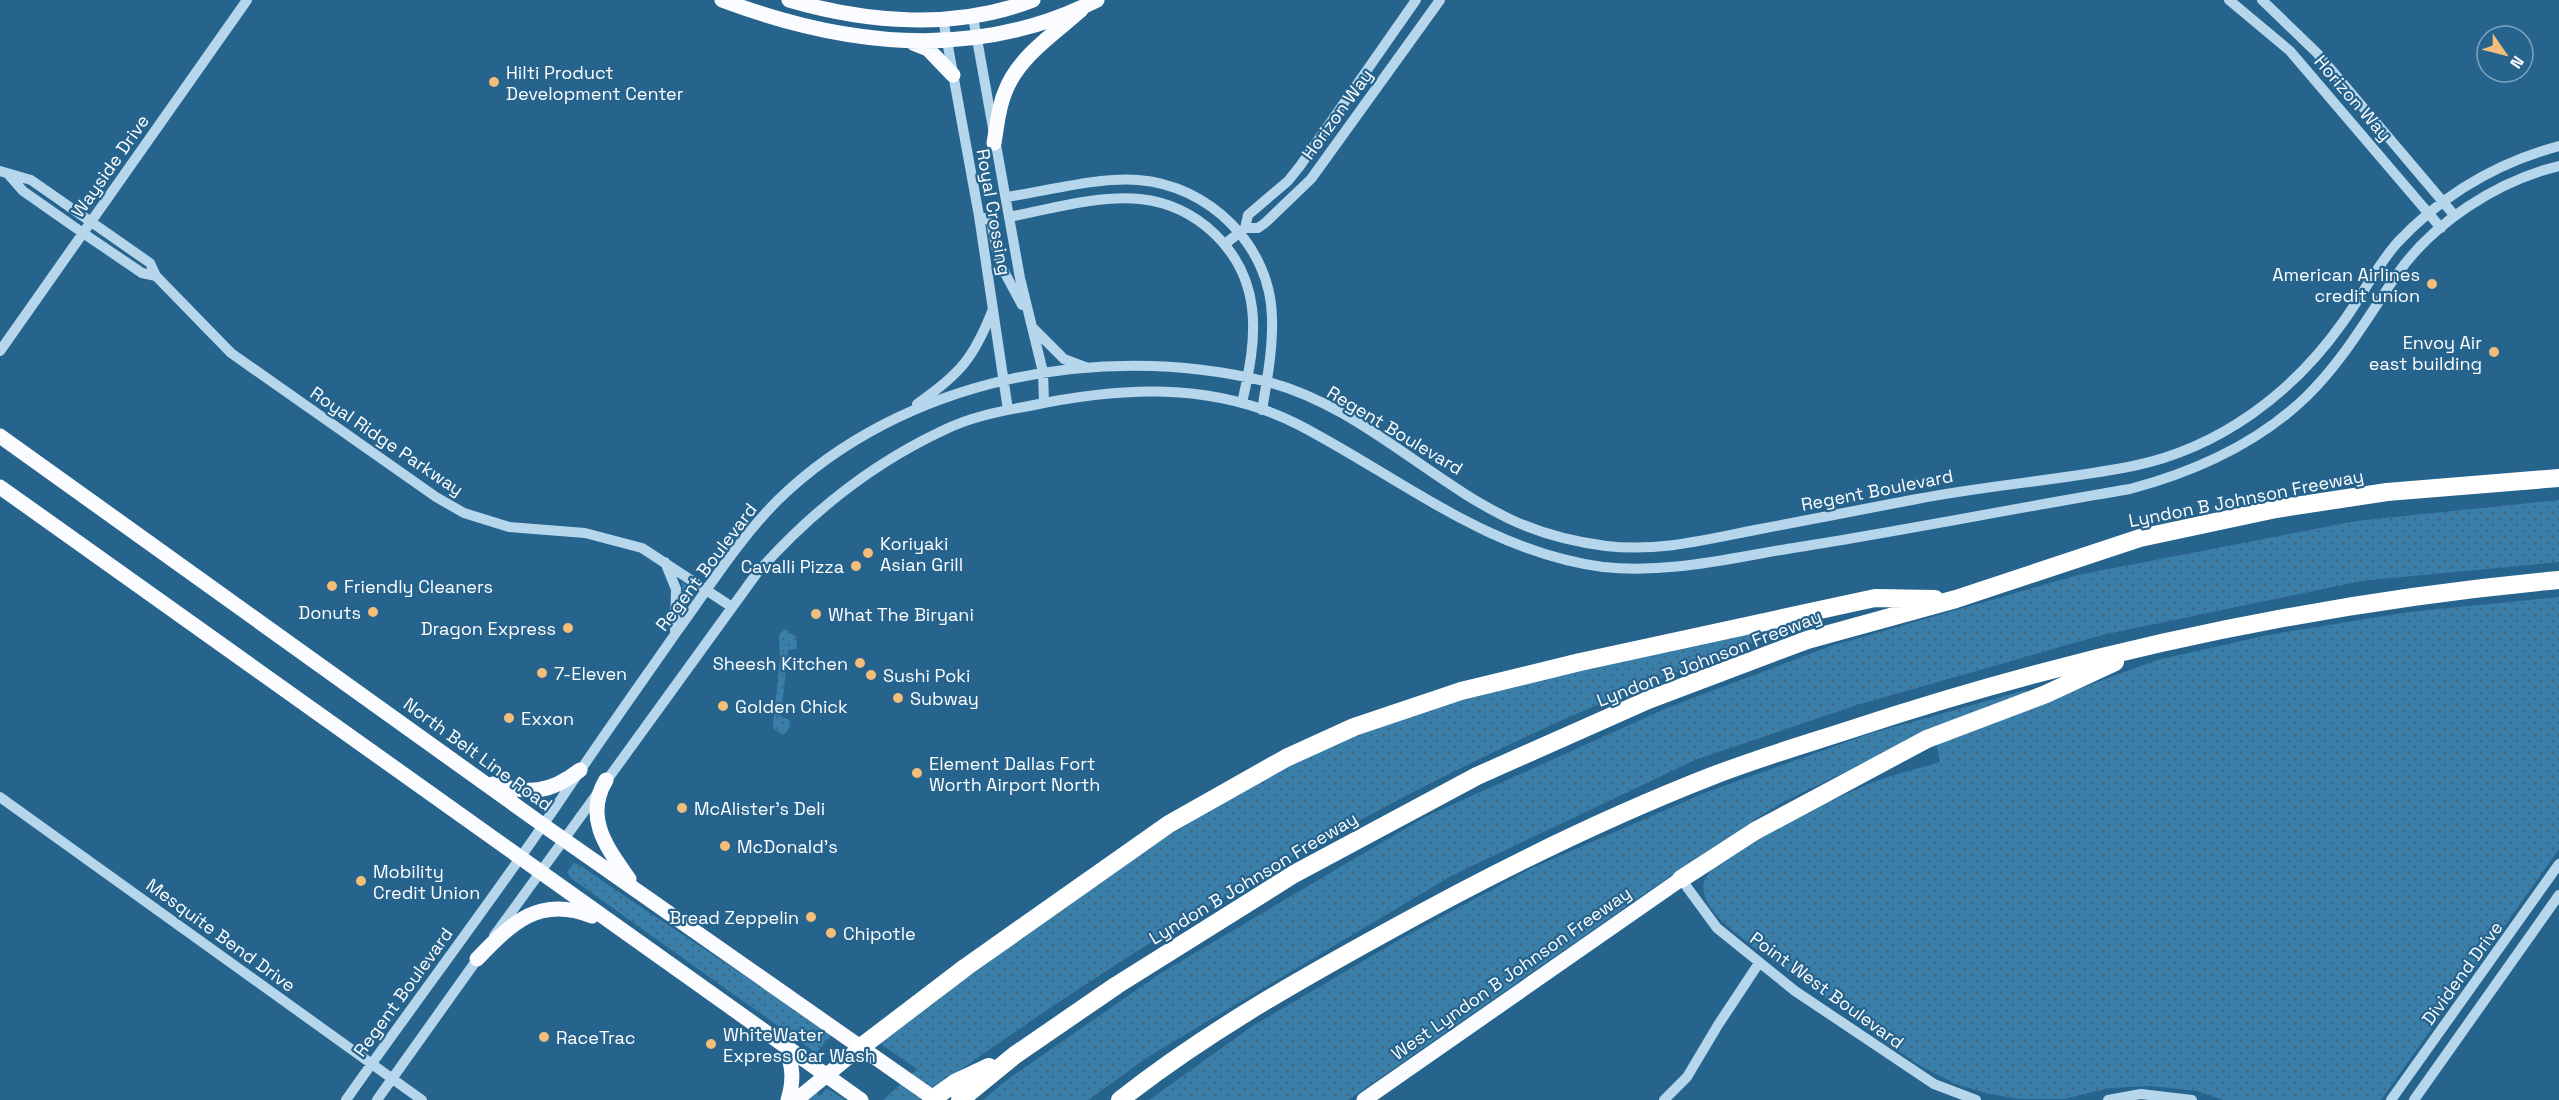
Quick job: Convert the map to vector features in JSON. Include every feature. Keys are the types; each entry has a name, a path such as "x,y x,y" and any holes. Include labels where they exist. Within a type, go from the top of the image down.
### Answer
{"highway":[{"name":"Lyndon B Johnson Freeway","path":"960,1100 1016,1055 1117,985 1294,874 1477,776 1648,699 1786,648 1956,599 2140,538 2276,509 2387,492 2559,478"},
{"path":"1120,1100 1204,1041 1350,952 1491,876 1634,809 1714,776 1872,723 2007,682 2156,643 2310,614 2476,588 2559,580"},
{"path":"861,1047 975,961 1169,824 1286,758 1354,727 1451,694 1521,675 1875,598 1956,599"},
{"path":"1681,879 1755,831 1927,739 2046,694 2156,643"},
{"path":"931,1100 955,1083 1016,1055"}],"main road":[{"path":"722,0 785,22 826,31 904,41 948,42 978,39 1041,21 1092,2"},
{"path":"789,0 852,15 943,19 973,17 1033,0"},
{"path":"994,143 999,112 1010,80 1037,49 1092,2"},
{"path":"904,41 928,50 953,75"},
{"name":"North Belt Line Road","path":"1,437 543,825 936,1100"},
{"path":"0,487 861,1100"},
{"path":"482,781 524,792 565,781 580,770"},
{"path":"606,780 602,788 597,815 601,837 634,887"},
{"name":"West Lyndon B Johnson Freeway","path":"1364,1100 1681,879"},
{"path":"477,959 517,921 537,911 576,909 610,922"},
{"path":"785,1046 792,1061 788,1100"},
{"path":"796,1100 861,1047"}],"street":[{"name":"Wayside Drive","path":"0,351 247,0"},
{"name":"Horizon Way","path":"1225,244 1242,230 1248,215 1288,181 1300,166 1416,0"},
{"name":"Horizon Way","path":"1242,230 1258,228 1265,223 1311,179 1440,0"},
{"name":"Horizon Way","path":"2262,0 2317,53 2455,216"},
{"name":"Horizon Way","path":"2237,2 2290,51 2441,228"},
{"name":"Royal Crossing","path":"973,17 994,143 1042,372 1044,403"},
{"name":"Royal Crossing","path":"943,19 979,216 1008,410"},
{"path":"1394,32 1409,44"},
{"name":"Regent Boulevard","path":"346,1100 543,825 733,552 786,493 842,450 898,417 943,399 1042,372 1088,368 1176,367 1247,378 1267,382 1304,395 1355,422 1478,501 1522,524 1544,532 1607,546 1663,548 1945,494 2145,464 2189,448 2255,412 2296,378 2347,317 2394,246 2429,212 2493,170 2524,155 2559,146"},
{"path":"377,1100 757,573 793,532 851,485 948,428 1008,410 1136,390 1166,390 1242,403 1298,424 1465,521 1535,553 1608,567 1687,566 2130,489 2195,468 2257,435 2306,398 2348,350 2408,261 2455,216 2499,189 2559,166"},
{"name":"Royal Ridge Parkway","path":"4,173 31,180 150,263 156,276 231,353 436,497 464,513 509,527 585,533 642,548 732,607"},
{"name":"Royal Ridge Parkway","path":"4,173 23,191 142,273 156,276"},
{"path":"1006,197 1111,180 1138,179 1165,184 1198,197 1242,230 1256,257 1271,304 1272,320 1267,382 1262,410"},
{"path":"1106,200 1111,180"},
{"path":"1009,217 1106,200 1139,199 1167,204 1196,218 1225,244 1240,267 1252,307 1247,378 1242,403"},
{"path":"979,216 991,221 1000,264 1030,321 1064,359 1088,368"},
{"path":"898,417 930,396 965,366 978,347 993,308"},
{"path":"664,562 676,589 675,635"},
{"name":"Mesquite Bend Drive","path":"0,797 422,1100"},
{"name":"Dividend Drive","path":"2391,1100 2559,864"},
{"name":"Point West Boulevard","path":"1681,879 1717,928 1760,963 1892,1058 1934,1084 1976,1100"},
{"name":"Dividend Drive","path":"2414,1100 2559,895"},
{"path":"1664,1100 1687,1077 1718,1025 1760,963"},
{"path":"2108,1100 2141,1094 2192,1100"}],"shaded area":[{"path":"2559,500 2559,562 2361,581 2102,635 1857,705 1695,760 1451,876 1151,1055 1088,1100 983,1100 1008,1079 1161,973 1425,817 1669,707 1831,646 2078,575 2356,521"},
{"path":"682,582 694,591 686,606 683,604"},
{"path":"2559,597 2559,849 2381,1100 2224,1100 2197,1091 2151,1086 2109,1088 2064,1099 2021,1099 1989,1094 1956,1084 1917,1064 1747,942 1718,916 1706,899 1704,882 1712,870 1730,856 1754,840 1839,797 1879,780 1940,762 1936,742 2157,660 2268,635 2409,612"},
{"path":"1810,616 1812,622 1692,666 1575,715 1460,768 1348,827 1237,890 1129,956 919,1100 883,1100 917,1069 882,1045 883,1038 1126,862 1255,782 1366,730 1450,702"},
{"path":"785,629 796,637 797,649 788,650 781,717 790,720 789,729 783,735 773,728 780,657 779,635"},
{"path":"2026,690 2027,693 1919,736 1779,804 1693,860 1348,1100 1149,1100 1251,1027 1404,937 1532,868 1707,792 1869,734"},
{"path":"574,863 832,1035 816,1053 572,879 567,872"},
{"path":"825,1089 845,1100 806,1100 816,1093 822,1095"}],"place":[{"name":"Hilti Product Development Center","path":"494,82"},
{"name":"American Airlines credit union","path":"2432,284"},
{"name":"Envoy Air east building","path":"2494,352"},
{"name":"Koriyaki Asian Grill","path":"868,553"},
{"name":"Cavalli Pizza","path":"856,566"},
{"name":"Friendly Cleaners","path":"332,586"},
{"name":"Donuts","path":"373,612"},
{"name":"What The Biryani","path":"816,614"},
{"name":"Dragon Express","path":"568,628"},
{"name":"Sheesh Kitchen","path":"860,663"},
{"name":"7-Eleven","path":"542,673"},
{"name":"Sushi Poki","path":"871,675"},
{"name":"Subway","path":"898,698"},
{"name":"Golden Chick","path":"723,706"},
{"name":"Exxon","path":"509,718"},
{"name":"Element Dallas Fort Worth Airport North","path":"917,773"},
{"name":"McAlister's Deli","path":"682,808"},
{"name":"McDonald's","path":"725,846"},
{"name":"Mobility Credit Union","path":"361,881"},
{"name":"Bread Zeppelin","path":"811,917"},
{"name":"Chipotle","path":"831,933"},
{"name":"RaceTrac","path":"544,1037"},
{"name":"WhiteWater Express Car Wash","path":"711,1044"}]}
